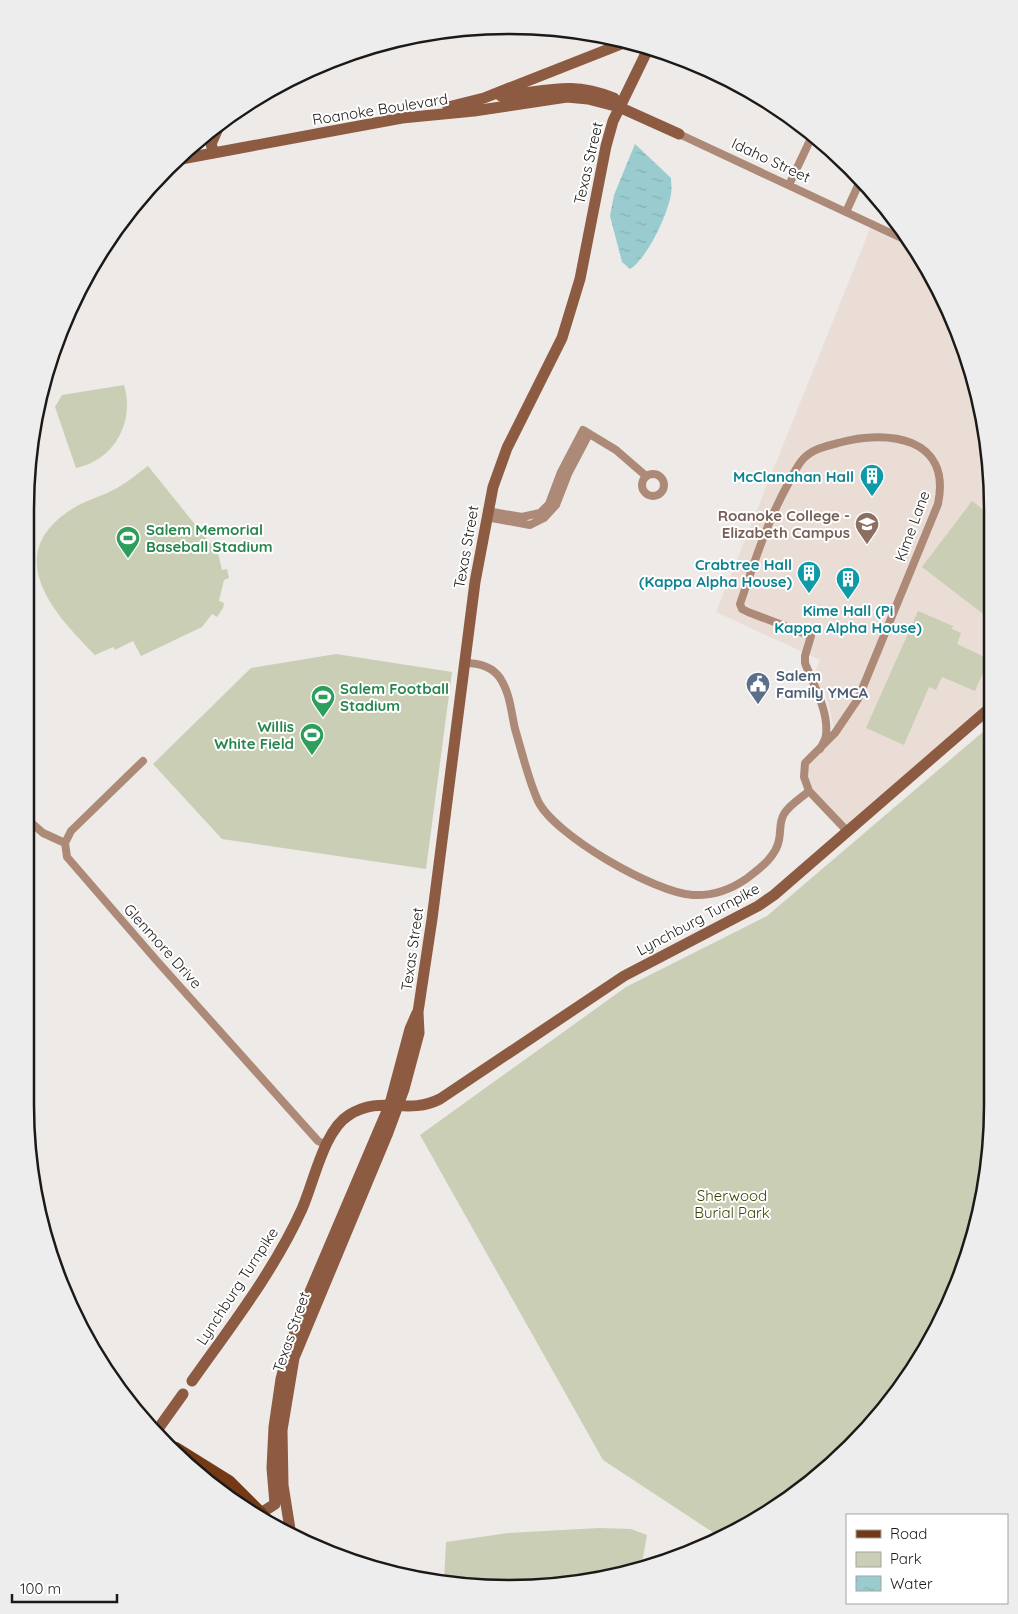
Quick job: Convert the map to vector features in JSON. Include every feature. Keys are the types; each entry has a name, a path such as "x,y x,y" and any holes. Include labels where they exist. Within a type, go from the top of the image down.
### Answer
{"main road":[{"path":"418,115 484,98 616,46"},
{"path":"618,107 645,54"},
{"path":"484,98 572,87 593,90 614,98 618,107"},
{"name":"Roanoke Boulevard","path":"190,157 418,115 474,110 567,97 588,99 618,107"},
{"name":"Idaho Street","path":"618,107 679,134"},
{"name":"Texas Street","path":"290,1526 282,1485 282,1430 294,1358 394,1105 419,1033 418,1012 437,882 464,663 493,486 507,448 555,356 569,320 580,279 606,146 618,107"},
{"path":"214,137 211,144 214,153"},
{"name":"Lynchburg Turnpike","path":"192,1381 279,1253 302,1209 326,1145 342,1120 365,1108 381,1109 394,1105 421,1107 440,1099 624,976 758,906 788,884 984,713"},
{"name":"Texas Street","path":"264,1513 275,1504 272,1468 274,1427 281,1378 292,1340 394,1105"},
{"path":"160,1427 183,1394"},
{"path":"191,1457 229,1481 254,1506"}],"street":[{"name":"Idaho Street","path":"679,134 897,235"},
{"path":"789,185 809,142"},
{"path":"846,212 858,187"},
{"path":"487,514 530,524 544,518 556,505 586,432 616,450 646,476"},
{"name":"Kime Lane","path":"809,791 804,777 804,763 820,749 835,732 858,699 938,504 941,483 934,458 922,448 904,440 878,437 848,440 812,451 802,459 771,519 740,604 742,609 748,612 811,636 805,656 805,663 821,702 825,723 826,736 820,749"},
{"path":"464,663 478,663 490,668 499,676 505,686 515,728 538,801 559,827 622,869 668,890 691,895 715,894 745,880 771,858 778,844 780,826 785,811 809,791 848,832"},
{"path":"34,825 43,833 66,843 71,831 143,761"},
{"name":"Glenmore Drive","path":"66,843 65,850 70,863 318,1141 326,1145"}],"shaded area":[{"name":"Roanoke College - Elizabeth Campus","path":"872,224 898,236 921,271 948,327 959,356 975,416 983,478 984,509 984,713 848,832 817,801 803,771 835,733 825,691 810,683 820,660 716,612"}],"green space":[{"path":"124,385 127,412 119,437 101,457 90,464 76,468 55,407 62,395"},
{"name":"Salem Memorial Baseball Stadium","path":"148,466 218,553 222,570 227,569 229,578 224,580 219,601 224,603 223,608 217,617 212,614 202,627 141,656 133,641 115,650 113,647 95,655 64,621 51,603 41,584 37,565 39,545 51,527 72,509 117,488"},
{"path":"972,501 984,510 984,615 922,567"},
{"path":"918,611 953,626 952,629 961,633 957,644 984,657 984,670 975,691 942,677 936,690 929,687 904,745 866,728"},
{"name":"Salem Football Stadium","path":"336,654 452,672 426,869 222,839 153,764 251,668"},
{"name":"Sherwood Burial Park","path":"984,731 983,1136 975,1198 959,1258 948,1287 921,1343 886,1394 866,1418 845,1441 798,1482 747,1517 714,1533 603,1460 420,1135 626,987 767,916"},
{"path":"599,1528 631,1529 647,1535 642,1561 602,1571 540,1579 509,1580 444,1576 446,1542 508,1533"}],"water":[{"path":"635,144 671,178 671,190 666,213 656,235 637,264 630,269 622,262 610,216 614,195"}],"place":[{"name":"McClanahan Hall","path":"872,497"},
{"name":"Roanoke College - Elizabeth Campus","path":"867,545"},
{"name":"Salem Memorial Baseball Stadium","path":"128,559"},
{"name":"Crabtree Hall (Kappa Alpha House)","path":"809,594"},
{"name":"Kime Hall (Pi Kappa Alpha House)","path":"848,600"},
{"name":"Salem Family YMCA","path":"758,705"},
{"name":"Salem Football Stadium","path":"323,718"},
{"name":"Willis White Field","path":"312,756"}]}
